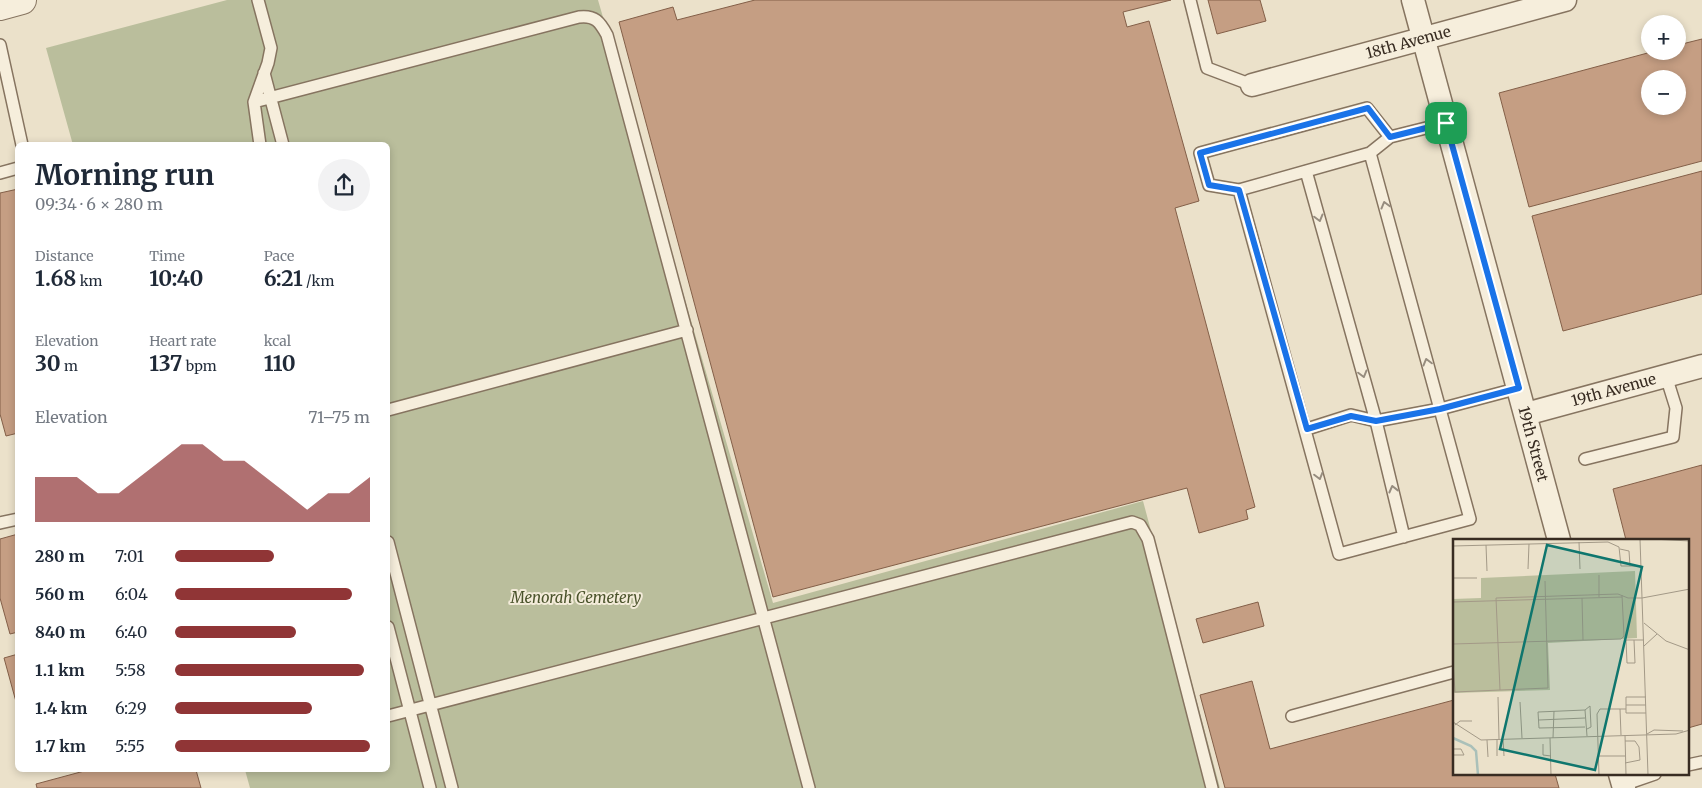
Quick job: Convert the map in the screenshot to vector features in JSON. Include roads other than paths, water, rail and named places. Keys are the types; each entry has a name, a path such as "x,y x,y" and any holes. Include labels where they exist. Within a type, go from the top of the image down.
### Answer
{"street":[{"path":"0,6 22,0"},
{"name":"19th Street","path":"1413,0 1559,539"},
{"name":"18th Avenue","path":"1252,85 1423,37 1565,0"},
{"name":"19th Avenue","path":"1526,414 1702,366"}],"lane":[{"path":"258,0 271,48 254,102 260,142"},
{"path":"1190,0 1207,68 1252,85"},
{"path":"254,102 579,17 588,16 597,19 608,35 809,788"},
{"path":"0,45 6,98 21,142"},
{"path":"264,73 282,142"},
{"path":"1390,137 1368,108 1200,153 1209,185 1239,190 1370,153 1390,137 1446,123"},
{"path":"1239,190 1307,429 1339,554 1470,519 1370,153"},
{"path":"0,173 15,169"},
{"path":"1306,171 1376,421 1404,537"},
{"path":"390,409 687,330"},
{"path":"1585,459 1673,437 1676,408 1666,376"},
{"path":"1307,429 1351,416 1376,421 1440,409 1519,388"},
{"path":"0,524 15,520"},
{"path":"390,715 763,616 1132,522 1140,525 1148,539 1212,788"},
{"path":"390,550 452,788"},
{"path":"390,635 430,788"},
{"path":"1292,716 1453,672"},
{"path":"1622,782 1647,776"}],"park label":[{"name":"Menorah Cemetery","path":"576,598"}]}
